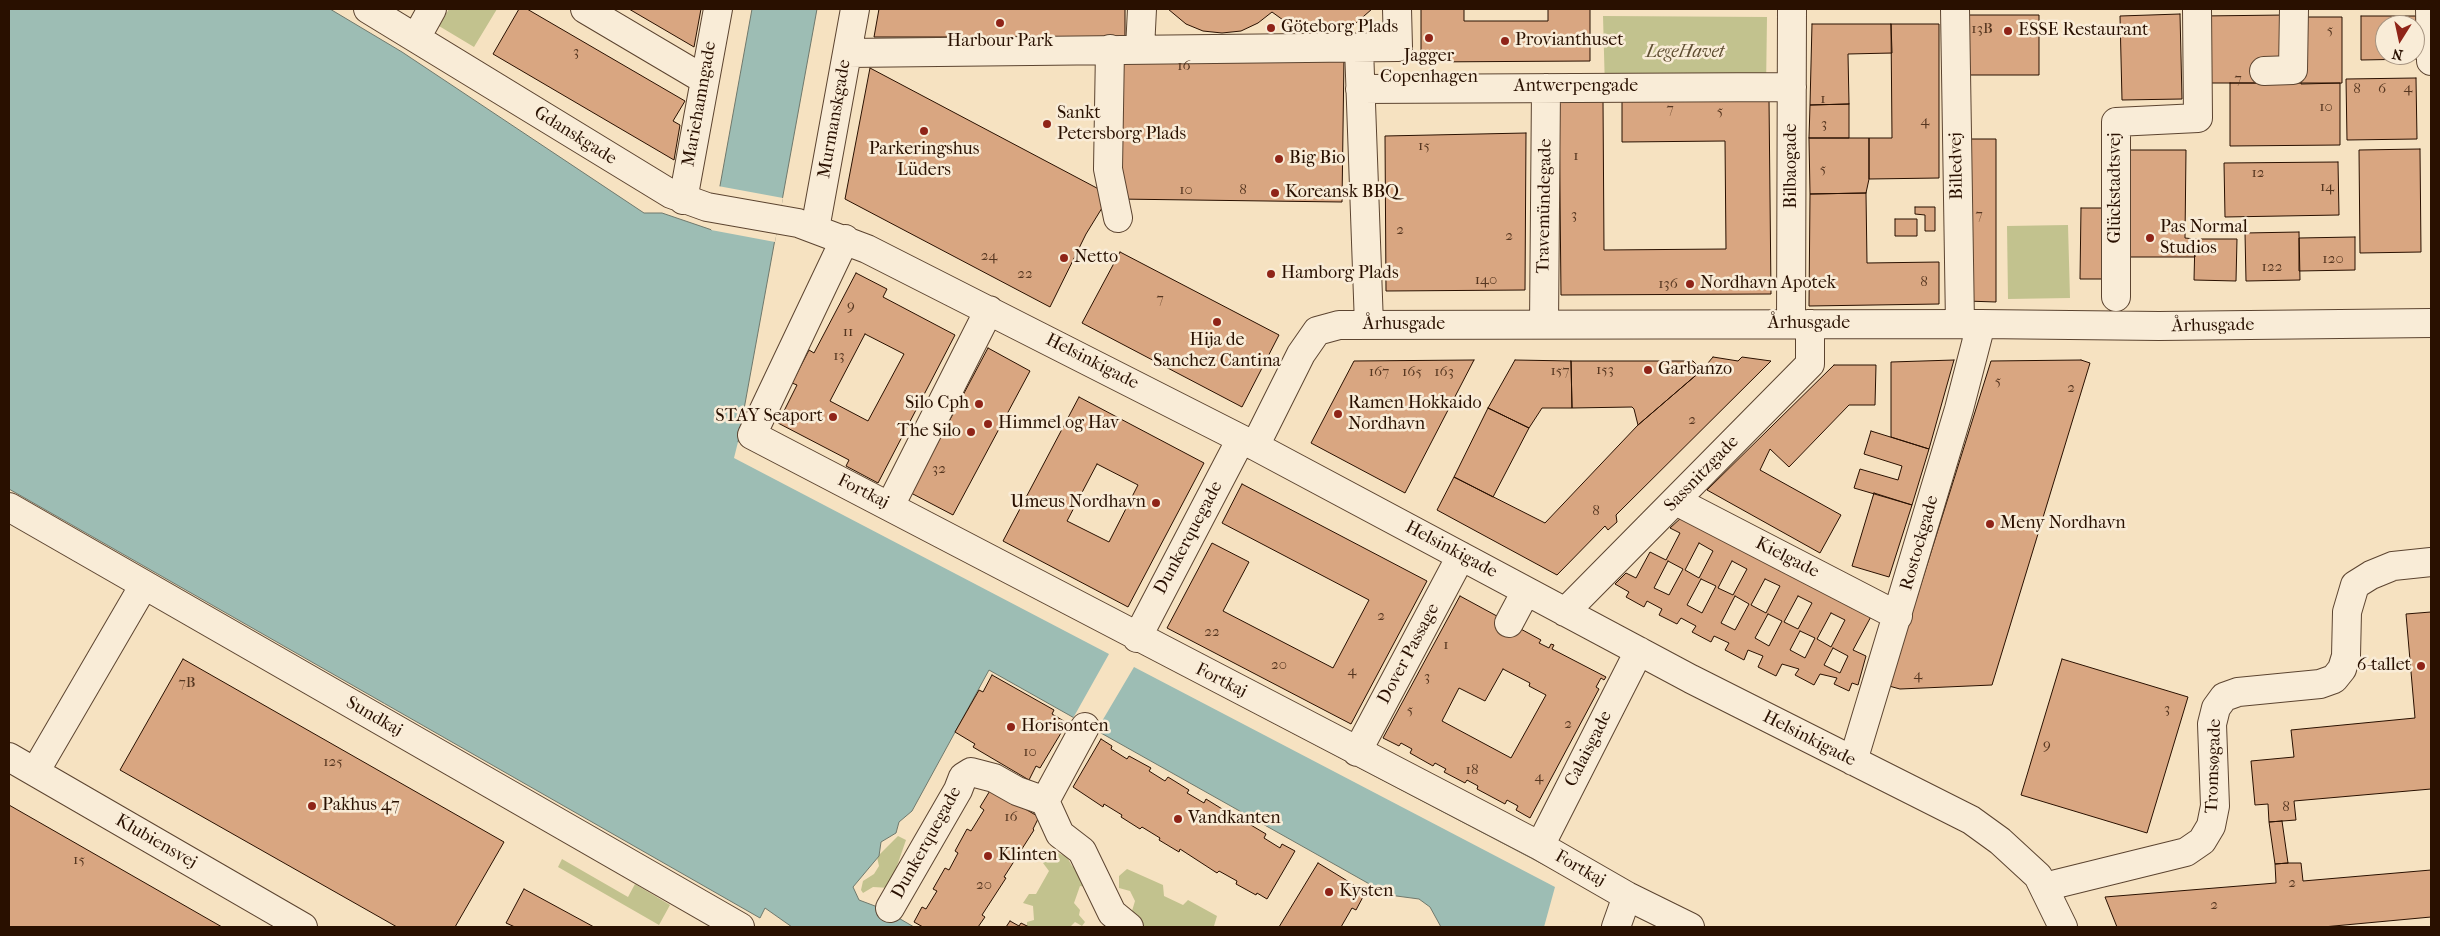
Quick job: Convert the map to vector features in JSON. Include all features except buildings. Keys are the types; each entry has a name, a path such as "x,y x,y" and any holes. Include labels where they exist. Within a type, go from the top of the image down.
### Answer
{"street":[{"name":"Gdanskgade","path":"368,9 651,183 695,203 807,226"},
{"path":"416,38 432,9"},
{"path":"585,9 705,80"},
{"name":"Mariehamngade","path":"695,203 705,80 718,9"},
{"name":"Murmanskgade","path":"807,226 855,9"},
{"path":"1140,49 1142,9"},
{"path":"847,52 1398,47 1397,9"},
{"name":"Bilbaogade","path":"1792,9 1792,87 1801,324"},
{"name":"Billedvej","path":"1955,9 1970,324"},
{"name":"Glückstadtsvej","path":"2116,297 2116,122 2198,118 2197,9"},
{"path":"2264,71 2293,70 2294,9"},
{"path":"2430,9 2431,61"},
{"path":"1359,48 1369,325"},
{"path":"1110,49 1108,169 1118,218"},
{"name":"Antwerpengade","path":"1360,89 1792,87"},
{"name":"Travemündegade","path":"1544,324 1546,88"},
{"name":"Helsinkigade","path":"807,226 844,239 989,310 1248,442 1639,651 1971,820 2000,841 2038,876 2063,927"},
{"name":"Fortkaj","path":"844,239 752,435 890,506 1137,638 1540,846 1627,896 1690,927"},
{"path":"890,506 989,310"},
{"name":"Århusgade","path":"1248,442 1317,331 1339,325 1970,324 2159,326 2431,323"},
{"name":"Sassnitzgade","path":"1565,612 1810,364 1801,324"},
{"name":"Rostockgade","path":"1854,761 1959,409 1970,324"},
{"name":"Dunkerquegade","path":"1137,638 1248,442"},
{"name":"Kielgade","path":"1676,501 1898,616"},
{"name":"Sundkaj","path":"9,507 740,927"},
{"name":"Dover Passage","path":"1357,752 1461,556"},
{"name":"Tromsøgade","path":"2044,887 2186,852 2202,841 2211,826 2215,806 2212,724 2216,708 2224,697 2238,692 2320,684 2334,679 2342,669 2346,656 2347,612 2355,585 2371,575 2393,566 2431,562"},
{"path":"35,772 144,585"},
{"path":"1509,623 1526,591"},
{"name":"Calaisgade","path":"1540,846 1639,651"},
{"path":"1085,727 1044,801 1060,834 1082,851 1112,913 1128,927"},
{"name":"Klubiensvej","path":"9,756 303,927"},
{"name":"Dunkerquegade","path":"890,908 958,790 963,777 971,772 994,778 1017,791 1044,801"},
{"path":"1616,927 1627,896"}],"green space":[{"path":"449,9 497,9 474,47 439,26"},
{"name":"LegeHavet","path":"1603,16 1767,17 1766,90 1605,90"},
{"path":"2068,225 2070,298 2008,299 2007,226"},
{"path":"898,836 906,840 897,866 904,874 890,888 873,887 863,893 861,890 863,881 874,874 879,866 877,857"},
{"path":"1054,851 1067,857 1072,866 1081,872 1087,887 1080,886 1074,903 1080,910 1079,915 1085,922 1082,926 1075,922 1070,927 1027,927 1027,922 1034,920 1033,906 1023,903 1029,894 1036,894 1049,871 1043,863"},
{"path":"562,859 628,897 635,884 670,905 659,925 558,867"},
{"path":"1127,869 1163,885 1164,896 1183,905 1188,900 1217,916 1214,926 1216,927 1135,927 1132,911 1135,901 1130,891 1119,888 1119,876"}],"water":[{"path":"9,9 330,9 402,52 644,213 662,213 712,230 752,9 817,9 738,442 1570,879 1558,921 1585,927 1441,927 1430,907 1419,899 1389,895 989,670 912,811 899,822 896,833 881,842 879,856 853,887 859,900 883,909 914,927 792,927 765,908 760,918 9,489"}],"pier":[{"path":"718,186 783,198 775,242 711,230"},
{"path":"738,442 1572,880 1562,914 1573,911 1578,913 1585,918 1588,927 1544,927 1555,887 1134,667 1095,733 1072,720 1109,654 734,458"}],"place":[{"name":"Harbour Park","path":"1000,23"},
{"name":"Göteborg Plads","path":"1271,28"},
{"name":"ESSE Restaurant","path":"2008,31"},
{"name":"Jagger Copenhagen","path":"1429,38"},
{"name":"Provianthuset","path":"1505,41"},
{"name":"Sankt Petersborg Plads","path":"1047,124"},
{"name":"Parkeringshus Lüders","path":"924,131"},
{"name":"Big Bio","path":"1279,159"},
{"name":"Koreansk BBQ","path":"1275,193"},
{"name":"Pas Normal Studios","path":"2150,238"},
{"name":"Netto","path":"1064,258"},
{"name":"Hamborg Plads","path":"1271,274"},
{"name":"Nordhavn Apotek","path":"1690,284"},
{"name":"Hija de Sanchez Cantina","path":"1217,322"},
{"name":"Garbanzo","path":"1648,370"},
{"name":"Silo Cph","path":"979,404"},
{"name":"Ramen Hokkaido Nordhavn","path":"1338,414"},
{"name":"STAY Seaport","path":"833,417"},
{"name":"Himmel og Hav","path":"988,424"},
{"name":"The Silo","path":"971,432"},
{"name":"Umeus Nordhavn","path":"1156,503"},
{"name":"Meny Nordhavn","path":"1990,524"},
{"name":"6-tallet","path":"2421,666"},
{"name":"Horisonten","path":"1011,727"},
{"name":"Pakhus 47","path":"312,806"},
{"name":"Vandkanten","path":"1178,819"},
{"name":"Klinten","path":"988,856"},
{"name":"Kysten","path":"1329,892"}]}
